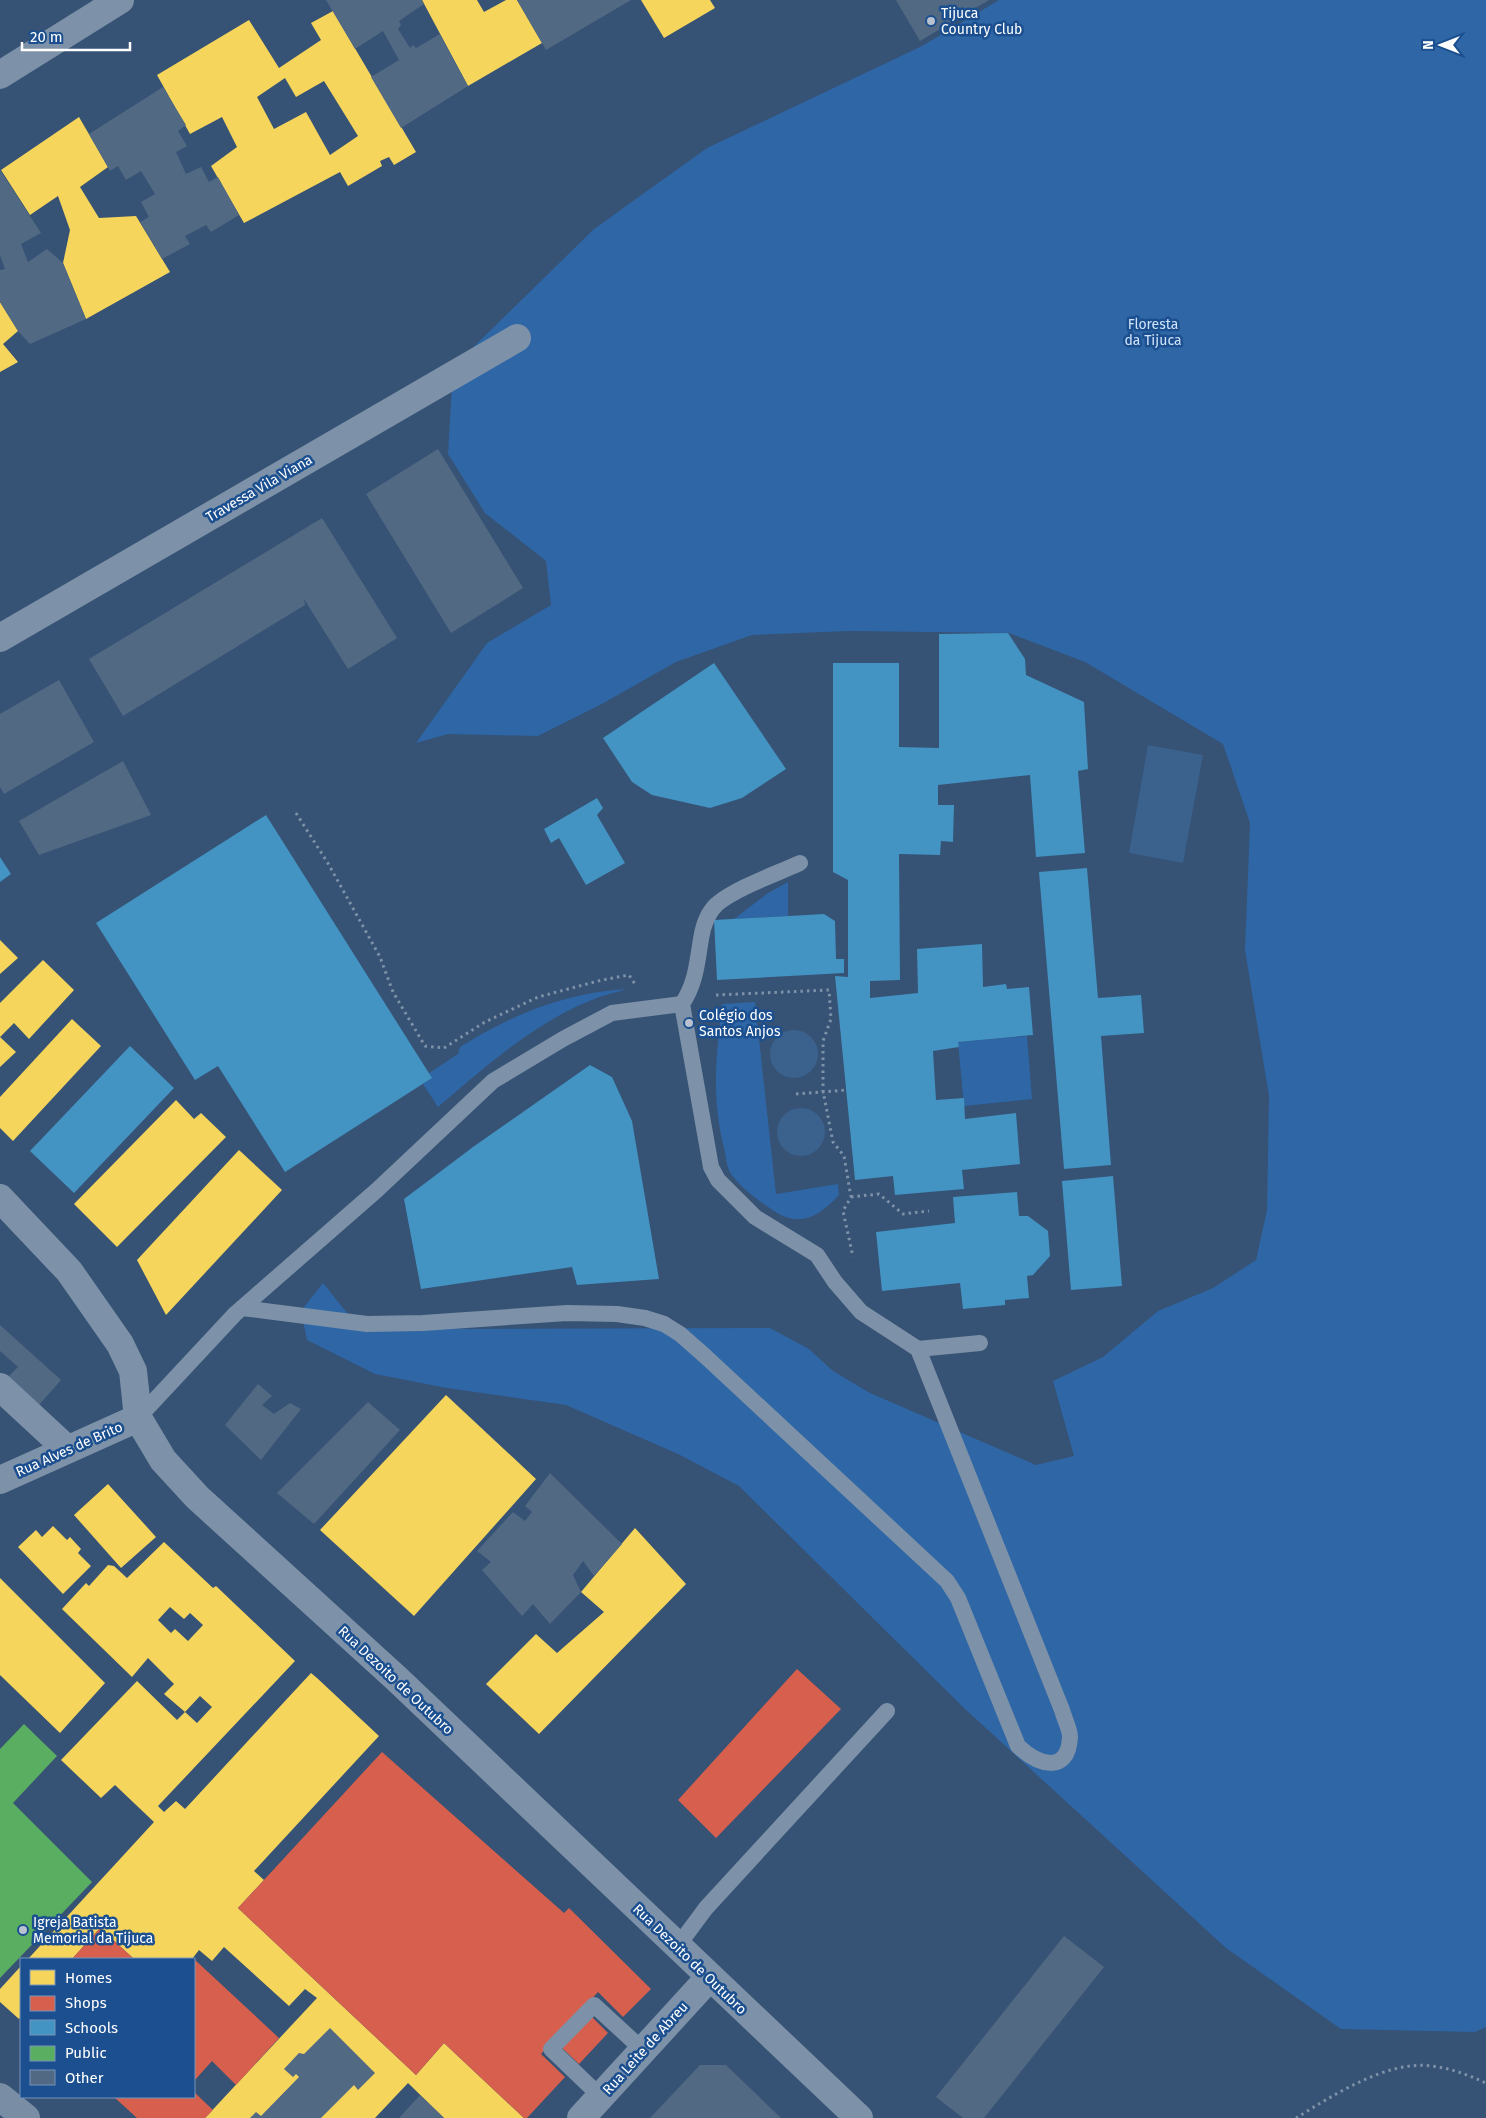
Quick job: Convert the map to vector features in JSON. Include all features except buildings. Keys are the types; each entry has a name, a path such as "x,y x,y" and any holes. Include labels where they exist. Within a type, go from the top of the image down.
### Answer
{"main road":[{"path":"0,2097 26,2118"}],"street":[{"path":"0,75 120,0"},
{"name":"Travessa Vila Viana","path":"0,638 517,338"},
{"name":"Rua Dezoito de Outubro","path":"0,1198 68,1271 120,1344 133,1371 138,1418 163,1460 196,1497 396,1679 709,1978 859,2118"},
{"path":"0,1387 67,1449"},
{"name":"Rua Alves de Brito","path":"0,1480 138,1418"},
{"name":"Rua Leite de Abreu","path":"581,2118 709,1978"}],"lane":[{"path":"800,863 756,883 717,905 706,919 696,975 686,998 711,1167 718,1180 756,1217 817,1255 835,1282 861,1312 918,1348 980,1343"},
{"path":"138,1418 188,1362 242,1308 378,1190 493,1080 612,1013 686,998"},
{"path":"242,1308 367,1324 423,1323 567,1313 617,1314 645,1318 664,1324 680,1334 706,1356 947,1581 958,1598 1018,1746 1031,1758 1046,1764 1058,1762 1066,1755 1070,1736 1062,1710 1017,1594 929,1382 918,1348"},
{"path":"677,1947 706,1908 887,1711"},
{"path":"601,2097 551,2049 594,2005 644,2051"}],"path":[{"path":"296,813 329,865 380,957 393,992 425,1046 444,1048 485,1022 538,997 629,975 636,986 620,1012"},
{"path":"686,998 829,990 831,1019 823,1041 823,1091 833,1142 844,1156 851,1197 843,1211 853,1258"},
{"path":"796,1094 846,1090"},
{"path":"851,1197 879,1194 902,1214 929,1211"},
{"path":"1296,2118 1349,2086 1402,2068 1429,2065 1460,2071 1486,2083"}],"green space":[{"name":"Floresta da Tijuca","path":"999,0 1486,0 1486,2027 1475,2032 1341,2029 1226,1948 965,1709 739,1486 678,1454 566,1405 447,1388 375,1374 307,1340 301,1311 323,1283 360,1329 770,1328 809,1349 833,1371 870,1393 1036,1465 1074,1456 1053,1381 1103,1357 1158,1311 1213,1288 1256,1260 1267,1210 1269,1096 1245,950 1250,823 1223,744 1085,662 1009,633 850,631 752,635 676,662 600,705 538,736 448,734 416,743 487,643 551,605 546,561 485,513 448,454 453,367 594,229 707,148 922,46"},
{"path":"788,882 788,916 734,919 768,893"},
{"path":"627,989 592,1000 547,1023 509,1048 438,1107 423,1084 431,1078 429,1073 458,1054 460,1047 520,1015 560,1000 604,991"},
{"path":"755,1002 776,1194 838,1184 839,1195 817,1214 801,1219 784,1216 757,1199 740,1185 731,1174 728,1166 716,1096 722,1004"},
{"path":"1027,1036 1032,1099 964,1106 958,1042"}],"shaded area":[{"path":"1148,745 1203,755 1183,863 1129,853"},
{"path":"789,1030 799,1030 811,1037 818,1049 818,1059 811,1071 799,1078 789,1078 781,1074 774,1067 770,1059 770,1049 774,1041 781,1034"},
{"path":"796,1108 806,1108 818,1115 825,1127 825,1137 818,1149 806,1156 796,1156 788,1152 781,1145 777,1137 777,1127 781,1119 788,1112"}],"place":[{"name":"Tijuca Country Club","path":"931,21"},
{"name":"Colégio dos Santos Anjos","path":"689,1023"},
{"name":"Igreja Batista Memorial da Tijuca","path":"23,1930"}]}
